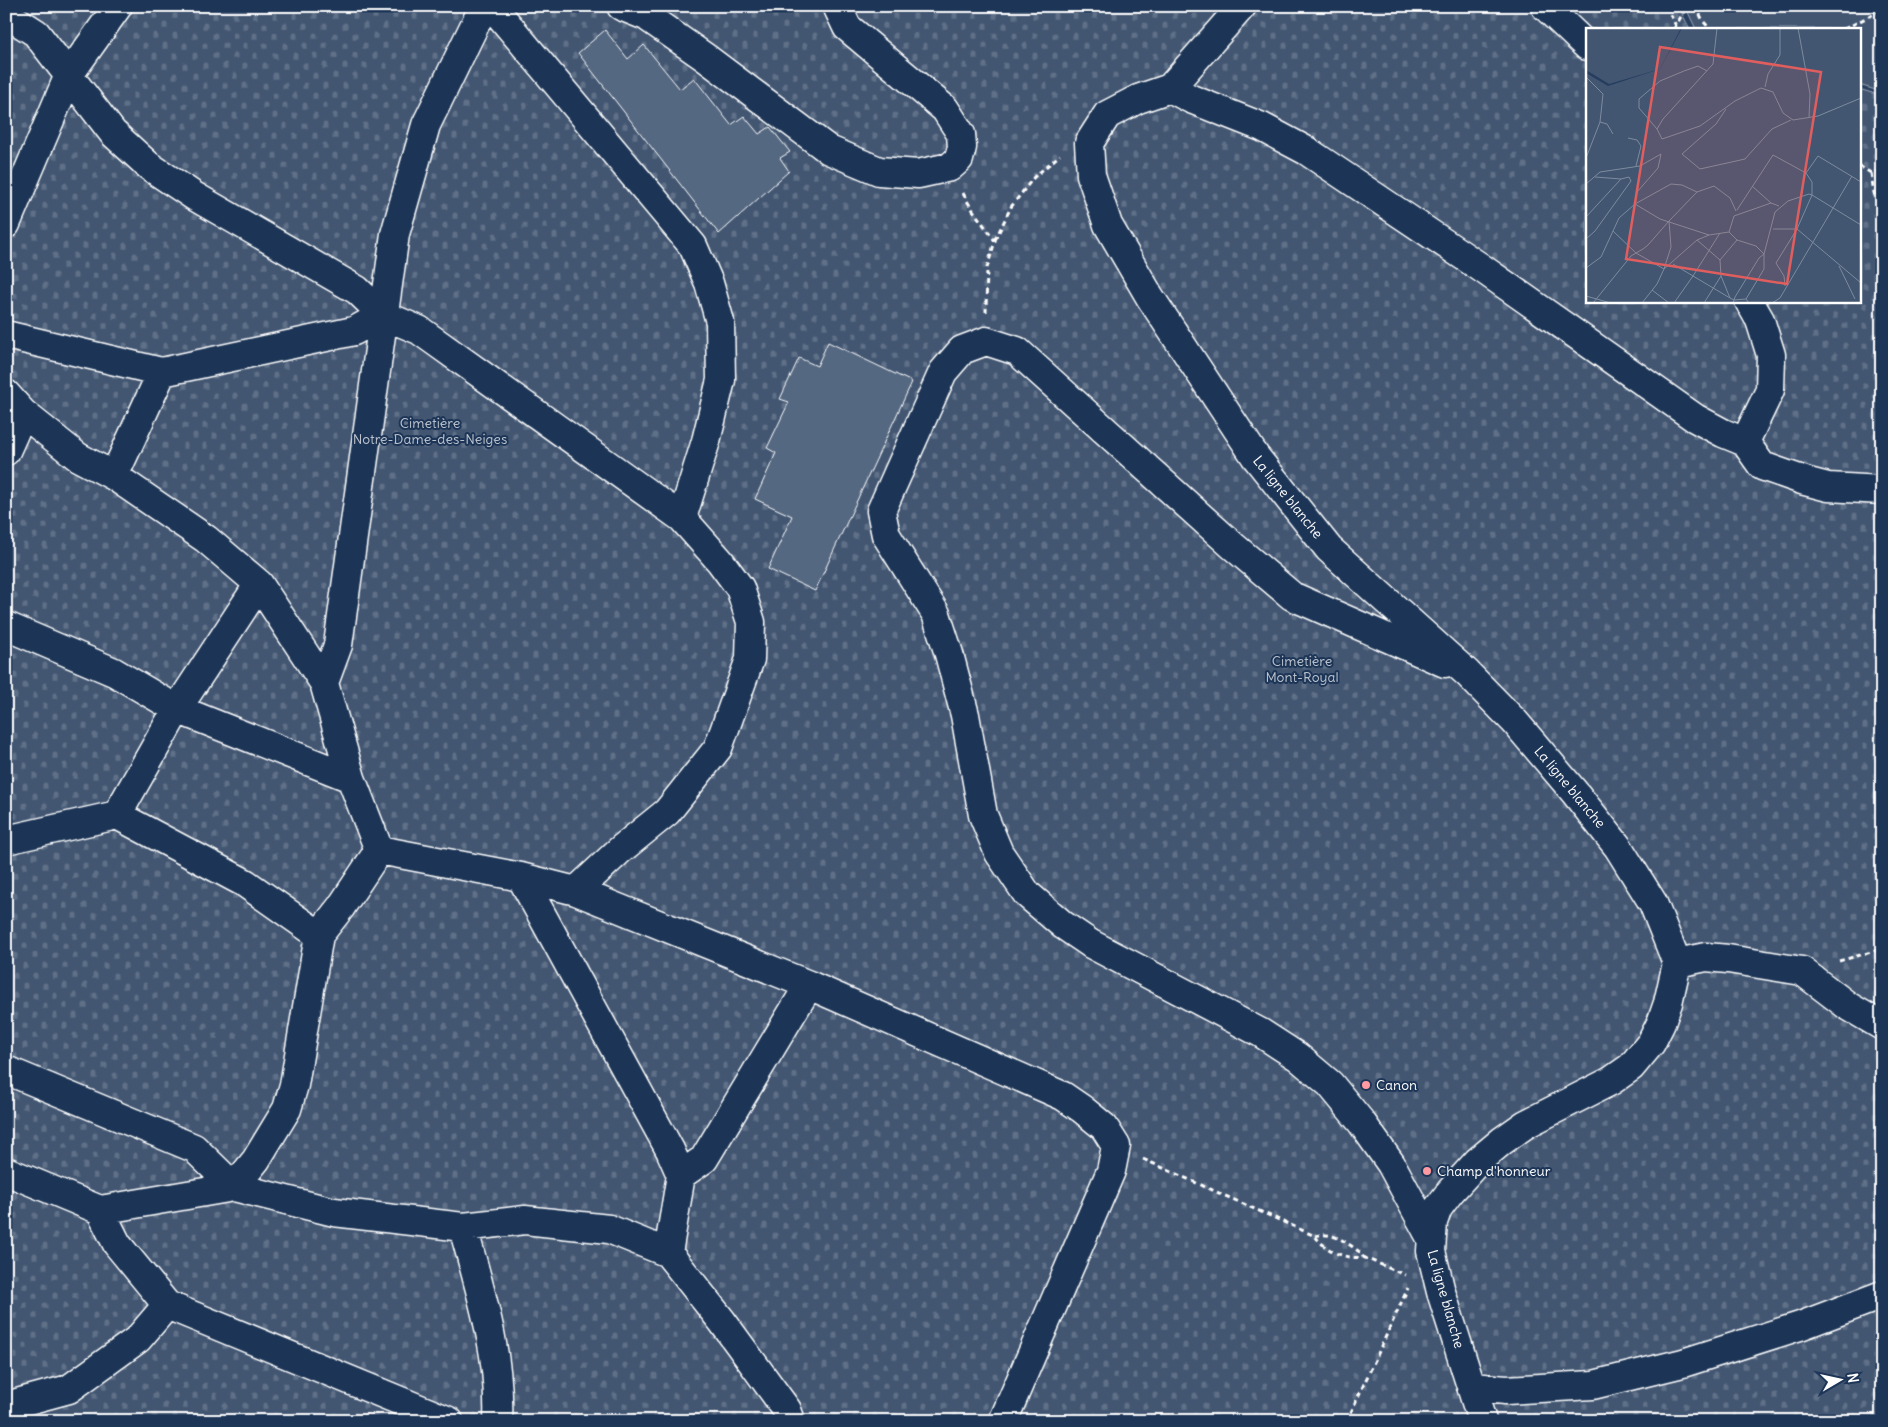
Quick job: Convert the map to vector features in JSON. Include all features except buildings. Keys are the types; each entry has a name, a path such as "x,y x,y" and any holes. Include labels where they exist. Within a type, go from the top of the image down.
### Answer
{"lane":[{"path":"6,224 69,75 118,6"},
{"path":"324,683 338,645 395,234 426,125 484,6"},
{"path":"492,6 693,246 709,283 720,322 721,380 706,441 682,518"},
{"path":"621,6 646,16 713,63 828,150 878,171 918,174 950,167 959,159 962,147 961,134 945,109 847,27 837,6"},
{"path":"1089,143 1107,115 1138,100 1170,88 1242,6"},
{"path":"1545,6 1586,45"},
{"path":"6,14 36,33 113,133 150,166 194,196 357,290 383,314 420,330 682,518 720,561 740,588 751,622 750,659 718,748 667,812 620,850 576,890"},
{"path":"1170,88 1190,99 1262,127 1307,151 1480,267 1695,418 1745,442 1762,466 1828,487 1882,490"},
{"name":"La ligne blanche","path":"1089,143 1090,175 1108,225 1150,297 1255,456 1329,549 1467,673 1515,722 1618,847 1653,903 1677,963 1668,1003 1661,1023 1651,1043 1631,1066 1611,1081 1526,1124 1502,1141 1478,1161 1450,1192 1438,1208 1432,1222 1431,1251 1482,1421"},
{"path":"1745,442 1770,390 1771,355 1760,320 1749,302"},
{"path":"6,335 162,372 354,331 383,314"},
{"path":"1431,1238 1391,1164 1362,1123 1330,1084 1298,1057 1261,1033 1091,944 1063,925 1027,894 998,853 983,814 965,715 936,614 886,535 881,510 943,372 962,350 986,340 1017,351 1233,546 1292,596 1467,673"},
{"path":"114,476 162,372"},
{"path":"6,451 15,403 78,457 114,476 206,539 259,584 324,683 351,778 378,850"},
{"path":"117,814 177,709 259,584"},
{"path":"6,626 114,672 177,709 351,778"},
{"path":"6,840 117,814 245,882 319,936"},
{"path":"378,850 521,877 576,890 808,985 1063,1096 1104,1127 1116,1146 1111,1171 1003,1421"},
{"path":"234,1187 256,1160 287,1109 294,1084 319,936 341,907 378,850"},
{"path":"521,877 670,1150 680,1176 668,1253"},
{"path":"1677,963 1706,957 1802,972 1848,1006 1882,1026"},
{"path":"680,1176 704,1159 808,985"},
{"path":"6,1070 194,1148 234,1187"},
{"path":"6,1171 100,1210 234,1187 334,1212 463,1228 525,1220 608,1228 668,1253 722,1321 787,1410 791,1421"},
{"path":"100,1210 117,1244 167,1305 449,1421"},
{"path":"463,1228 485,1309 496,1370 498,1421"},
{"path":"1473,1387 1506,1390 1593,1385 1683,1362 1800,1326 1882,1295"},
{"path":"6,1406 69,1389 138,1339 167,1305"}],"path":[{"path":"1666,6 1675,27"},
{"path":"1675,27 1687,6"},
{"path":"1696,6 1703,21 1709,28"},
{"path":"1846,28 1882,10"},
{"path":"986,340 987,268 995,241 1011,207 1034,178 1064,150 1089,143"},
{"path":"950,167 970,208 984,223 995,241"},
{"path":"1860,167 1871,173 1882,170"},
{"path":"1871,173 1874,193 1882,213"},
{"path":"1116,1146 1315,1236 1333,1252 1358,1258 1362,1257 1412,1279"},
{"path":"1315,1236 1321,1234 1339,1237 1361,1254 1362,1257"},
{"path":"1347,1421 1409,1286"}],"green space":[{"path":"6,6 1678,6 1689,28 1586,28 1586,302 1860,302 1860,89 1882,96 1882,1421 6,1421"},
{"path":"1685,6 1882,6 1882,92 1860,85 1860,28 1696,28"}],"place":[{"name":"Canon","path":"1366,1085"},
{"name":"Champ d'honneur","path":"1427,1171"}],"park label":[{"name":"Cimetière Notre-Dame-des-Neiges","path":"430,432"},
{"name":"Cimetière Mont-Royal","path":"1302,670"}]}
